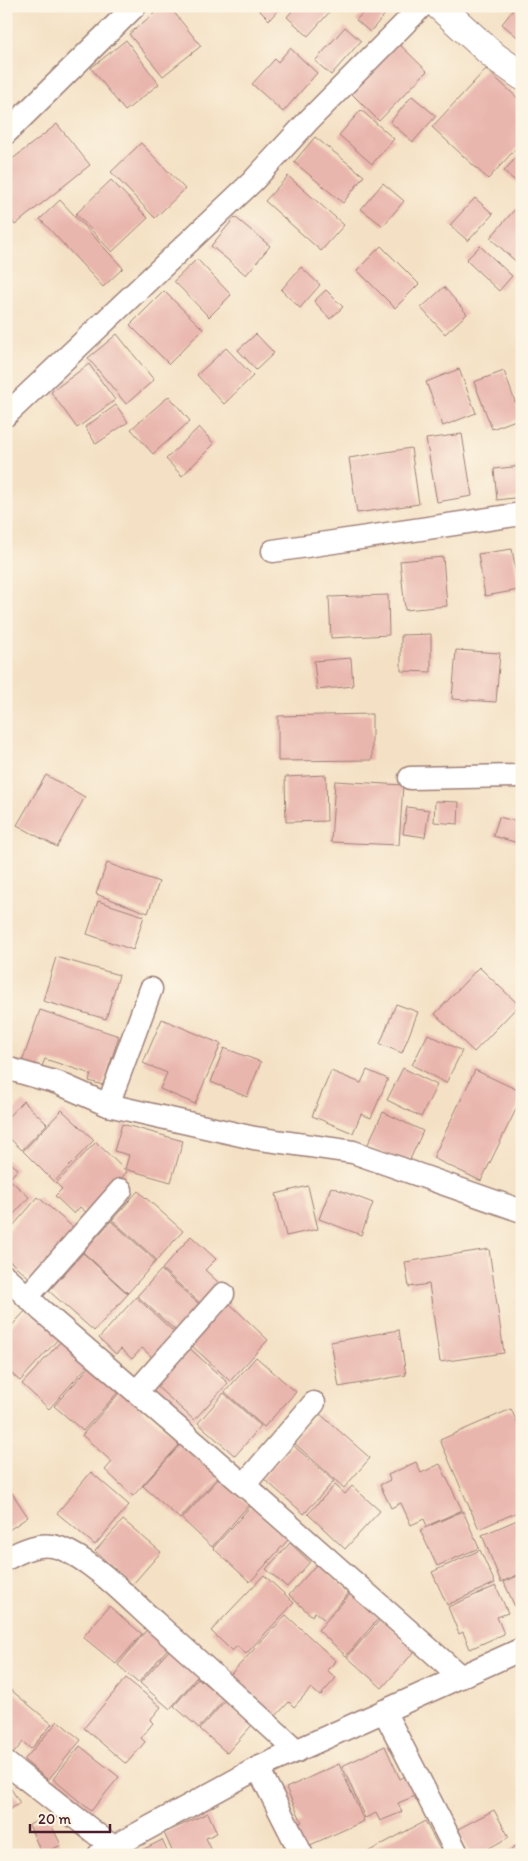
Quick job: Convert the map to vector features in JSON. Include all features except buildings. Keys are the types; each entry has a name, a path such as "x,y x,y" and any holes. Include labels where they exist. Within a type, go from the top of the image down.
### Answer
{"highway":[{"path":"439,6 494,56 522,76"}],"street":[{"path":"6,132 135,6"},
{"path":"6,415 252,182 309,120 422,6"},
{"path":"273,551 522,514"},
{"path":"410,778 522,776"},
{"path":"108,1105 151,990"},
{"path":"6,1068 58,1084 108,1105 254,1138 352,1152 522,1211"},
{"path":"28,1297 121,1190"},
{"path":"6,1277 460,1677"},
{"path":"137,1391 223,1294"},
{"path":"244,1485 314,1404"},
{"path":"6,1559 30,1547 45,1546 59,1548 73,1555 128,1597 297,1750"},
{"path":"6,1763 106,1851 258,1768 522,1650"},
{"path":"384,1711 458,1855"},
{"path":"258,1768 302,1855"}]}
